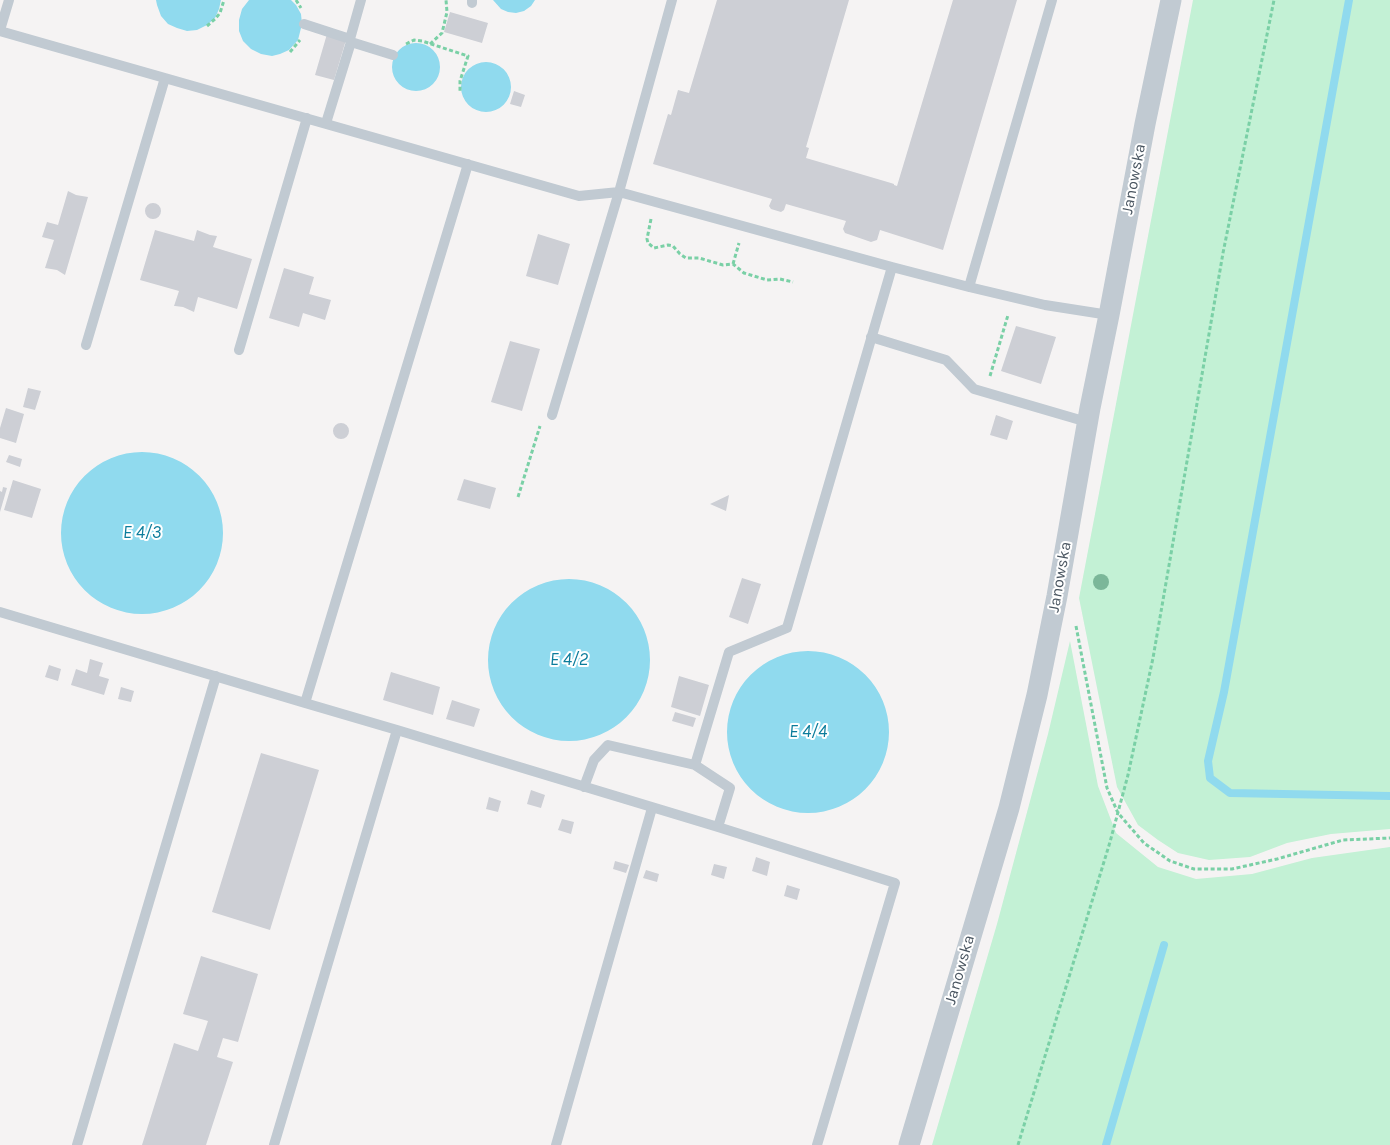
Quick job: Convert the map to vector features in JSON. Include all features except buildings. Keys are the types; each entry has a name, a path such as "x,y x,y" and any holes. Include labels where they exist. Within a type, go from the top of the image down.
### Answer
{"street":[{"name":"Janowska","path":"908,1145 1009,808 1037,695 1057,596 1087,422 1170,0"}],"lane":[{"path":"9,0 0,30 165,78 579,196 619,192 969,287 1045,305 1109,316"},
{"path":"326,123 361,0"},
{"path":"552,415 619,192 672,0"},
{"path":"969,287 1052,0"},
{"path":"304,24 393,55"},
{"path":"86,345 165,78"},
{"path":"239,350 307,118"},
{"path":"305,703 468,164"},
{"path":"695,766 729,652 788,628 892,267"},
{"path":"871,337 946,360 974,389 1087,422"},
{"path":"0,612 718,827 895,883 817,1145"},
{"path":"77,1145 216,676"},
{"path":"274,1145 397,730"},
{"path":"584,787 594,760 608,746 695,766 730,788 718,827"},
{"path":"556,1145 652,808"}],"path":[{"path":"207,26 220,13 224,0"},
{"path":"429,44 442,33 448,12 446,0"},
{"path":"1018,1145 1128,775 1152,658 1223,253 1274,0"},
{"path":"393,55 401,46 414,40 468,56 460,81 460,92"},
{"path":"656,202 647,236 648,243 654,248 668,245 673,246 686,258 699,258 723,265 733,264 744,273 759,278 793,282"},
{"path":"985,393 1013,297"},
{"path":"518,497 543,417 552,415"},
{"path":"1057,596 1072,608 1107,788 1118,813 1144,843 1170,861 1194,869 1232,870 1343,840 1390,838"}],"green space":[{"path":"1193,0 1390,0 1390,829 1331,834 1287,843 1250,857 1209,860 1178,853 1138,825 1117,787 1079,598"},
{"path":"1070,641 1098,786 1116,833 1158,867 1196,879 1252,874 1312,858 1390,847 1390,1145 932,1145 997,924 1048,734"}],"water":[{"path":"156,0 221,0 215,18 197,30 187,31 168,24 161,16"},
{"path":"249,0 291,0 296,5 301,14 302,24 298,40 289,50 272,56 261,54 251,49 243,41 239,31 239,20 242,9"},
{"path":"493,0 535,0 524,11 516,13 501,9"},
{"path":"416,43 425,45 433,50 438,58 440,67 438,76 433,84 425,89 416,91 407,89 399,84 394,76 392,67 394,58 399,50 407,45"},
{"path":"486,62 495,64 506,73 511,87 509,96 500,107 486,112 477,110 466,101 461,87 463,78 472,67"},
{"name":"E 4/3","path":"142,452 158,454 173,459 187,466 199,476 209,488 216,502 221,517 223,533 221,549 216,564 209,578 199,590 187,600 173,607 158,612 142,614 126,612 111,607 97,600 85,590 75,578 68,564 63,549 61,533 63,517 68,502 75,488 85,476 97,466 111,459 126,454"},
{"name":"E 4/2","path":"569,579 585,581 600,586 614,593 626,603 636,615 643,629 648,644 650,660 648,676 643,691 636,705 626,717 614,727 600,734 585,739 569,741 553,739 538,734 524,727 512,717 502,705 495,691 490,676 488,660 490,644 495,629 502,615 512,603 524,593 538,586 553,581"},
{"name":"E 4/4","path":"808,651 824,653 839,658 853,665 865,675 875,687 882,701 887,716 889,732 887,748 882,763 875,777 865,789 853,799 839,806 824,811 808,813 792,811 777,806 763,799 751,789 741,777 734,763 729,748 727,732 729,716 734,701 741,687 751,675 763,665 777,658 792,653"}],"waterway":[{"path":"1349,0 1224,692 1208,761 1210,778 1230,793 1390,796"},
{"path":"1106,1145 1164,945"}]}
